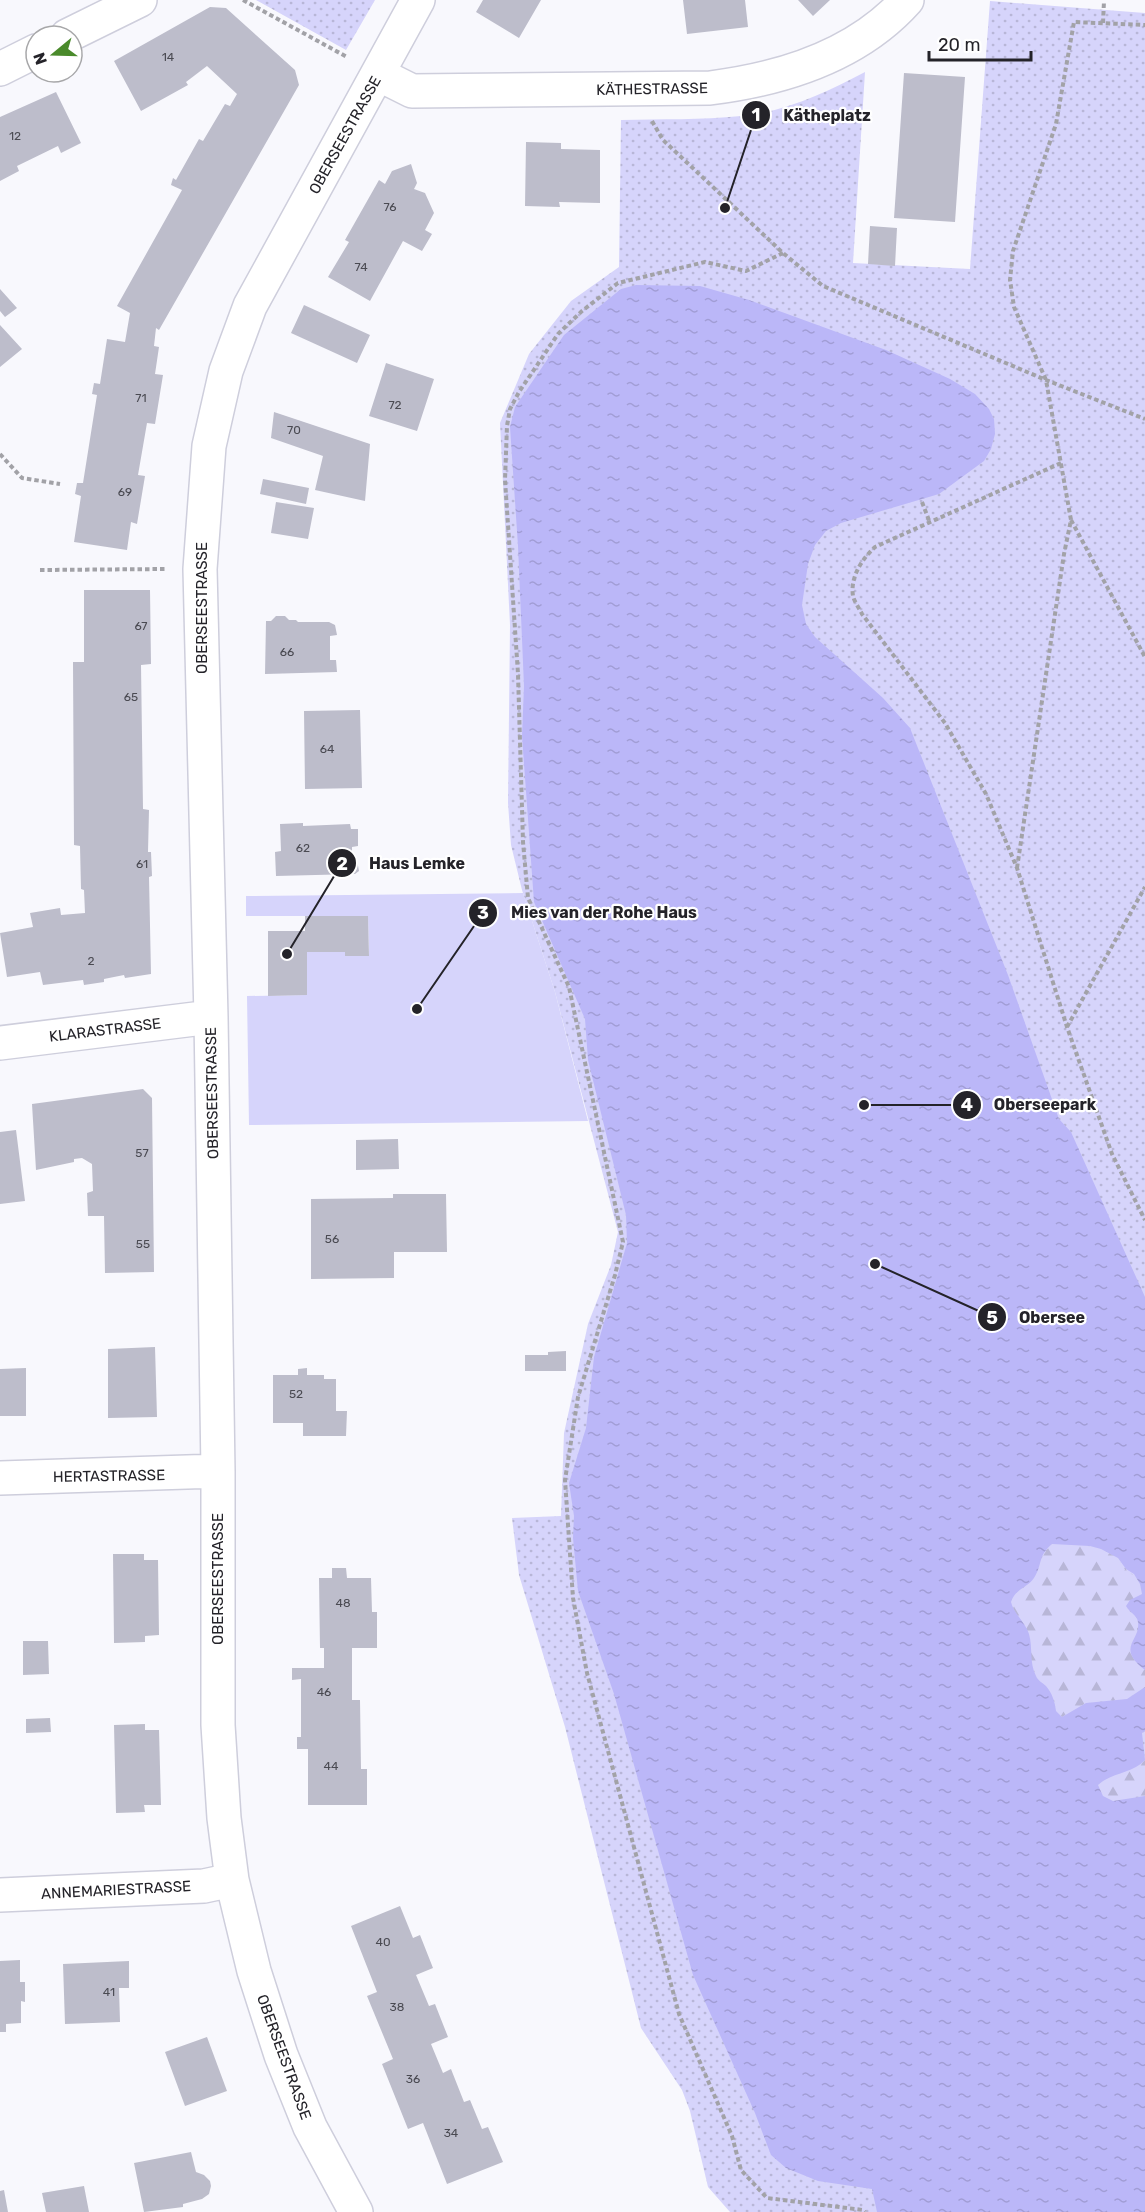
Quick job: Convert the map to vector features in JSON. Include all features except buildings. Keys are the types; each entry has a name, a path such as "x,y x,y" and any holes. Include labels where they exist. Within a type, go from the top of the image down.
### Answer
{"street":[{"path":"84,28 140,0"},
{"name":"OBERSEESTRASSE","path":"356,2212 310,2127 281,2055 254,1971 232,1880 224,1818 218,1725 218,1471 200,569 209,446 226,372 250,306 418,0"},
{"name":"KÄTHESTRASSE","path":"378,74 412,91 710,88 751,83 790,73 861,39 895,14 907,0"},
{"path":"0,69 24,57"},
{"name":"KLARASTRASSE","path":"0,1043 210,1017"},
{"name":"HERTASTRASSE","path":"0,1478 185,1474 218,1471"},
{"name":"ANNEMARIESTRASSE","path":"0,1895 204,1886 232,1880"}],"path":[{"path":"243,0 340,54"},
{"path":"1103,23 1104,1"},
{"path":"1145,25 1074,22 1056,124 1013,251 1010,280 1014,307 1046,380 1071,520 1145,657"},
{"path":"649,112 652,123 663,140 783,253 823,286 1145,419"},
{"path":"783,253 746,271 705,262 618,283 582,311 558,334 510,409 505,480 518,674 523,842 528,898 569,987 623,1242 578,1397 565,1480 573,1598 587,1674 679,2014 732,2136 741,2170 767,2198 865,2212"},
{"path":"0,454 22,478 60,484"},
{"path":"1060,463 875,548 862,560 855,578 853,596 862,614 945,723 986,794 1017,868 1067,1027 1112,1154 1145,1220"},
{"path":"922,502 930,523"},
{"path":"1017,868 1071,520"},
{"path":"40,570 173,569"},
{"path":"1067,1027 1145,887"}],"green space":[{"path":"256,0 375,0 346,50"},
{"path":"990,1 1145,13 1145,2212 730,2212 708,2187 690,2111 682,2090 641,2028 565,1727 519,1575 512,1518 561,1516 564,1433 588,1324 611,1265 618,1232 555,992 522,890 511,845 508,803 510,625 500,423 529,354 571,301 619,267 621,120 711,118 757,114 790,106 865,72 853,263 970,269"},
{"path":"523,893 555,992 588,1121 249,1125 247,996 307,995 307,952 345,952 345,956 369,955 368,916 246,916 246,896"},
{"path":"1052,1544 1086,1546 1111,1554 1137,1578 1142,1592 1137,1598 1130,1600 1129,1611 1137,1618 1137,1630 1132,1639 1138,1664 1145,1670 1145,1687 1127,1699 1086,1703 1062,1717 1056,1711 1055,1701 1050,1692 1036,1676 1031,1661 1031,1645 1011,1604 1013,1596 1030,1582 1044,1554"},
{"path":"1145,1760 1145,1796 1117,1802 1103,1796 1098,1787 1101,1782"}],"water":[{"path":"636,285 700,286 749,300 886,350 950,379 975,394 989,409 994,419 995,434 991,449 984,461 939,494 841,523 826,531 815,545 808,564 802,605 806,624 815,637 883,698 910,728 1008,975 1059,1119 1071,1132 1145,1297 1145,1670 1136,1662 1130,1650 1138,1629 1138,1622 1126,1606 1130,1600 1142,1594 1140,1584 1134,1574 1126,1569 1118,1558 1101,1549 1090,1546 1052,1544 1044,1553 1034,1578 1015,1594 1011,1602 1029,1634 1036,1676 1050,1692 1056,1711 1062,1717 1086,1703 1127,1699 1145,1687 1145,1731 1142,1733 1145,1760 1140,1765 1098,1785 1103,1796 1113,1801 1145,1796 1145,2212 877,2212 872,2189 818,2181 786,2168 771,2155 755,2113 693,1975 614,1694 578,1591 573,1538 574,1516 569,1483 586,1428 594,1357 627,1243 626,1215 588,1060 585,1019 534,902 522,736 524,686 510,427 515,407 564,335 621,289"}],"place":[{"name":"Kätheplatz","path":"725,208"},
{"name":"Haus Lemke","path":"287,954"},
{"name":"Mies van der Rohe Haus","path":"417,1009"},
{"name":"Oberseepark","path":"864,1105"},
{"name":"Obersee","path":"875,1264"}]}
